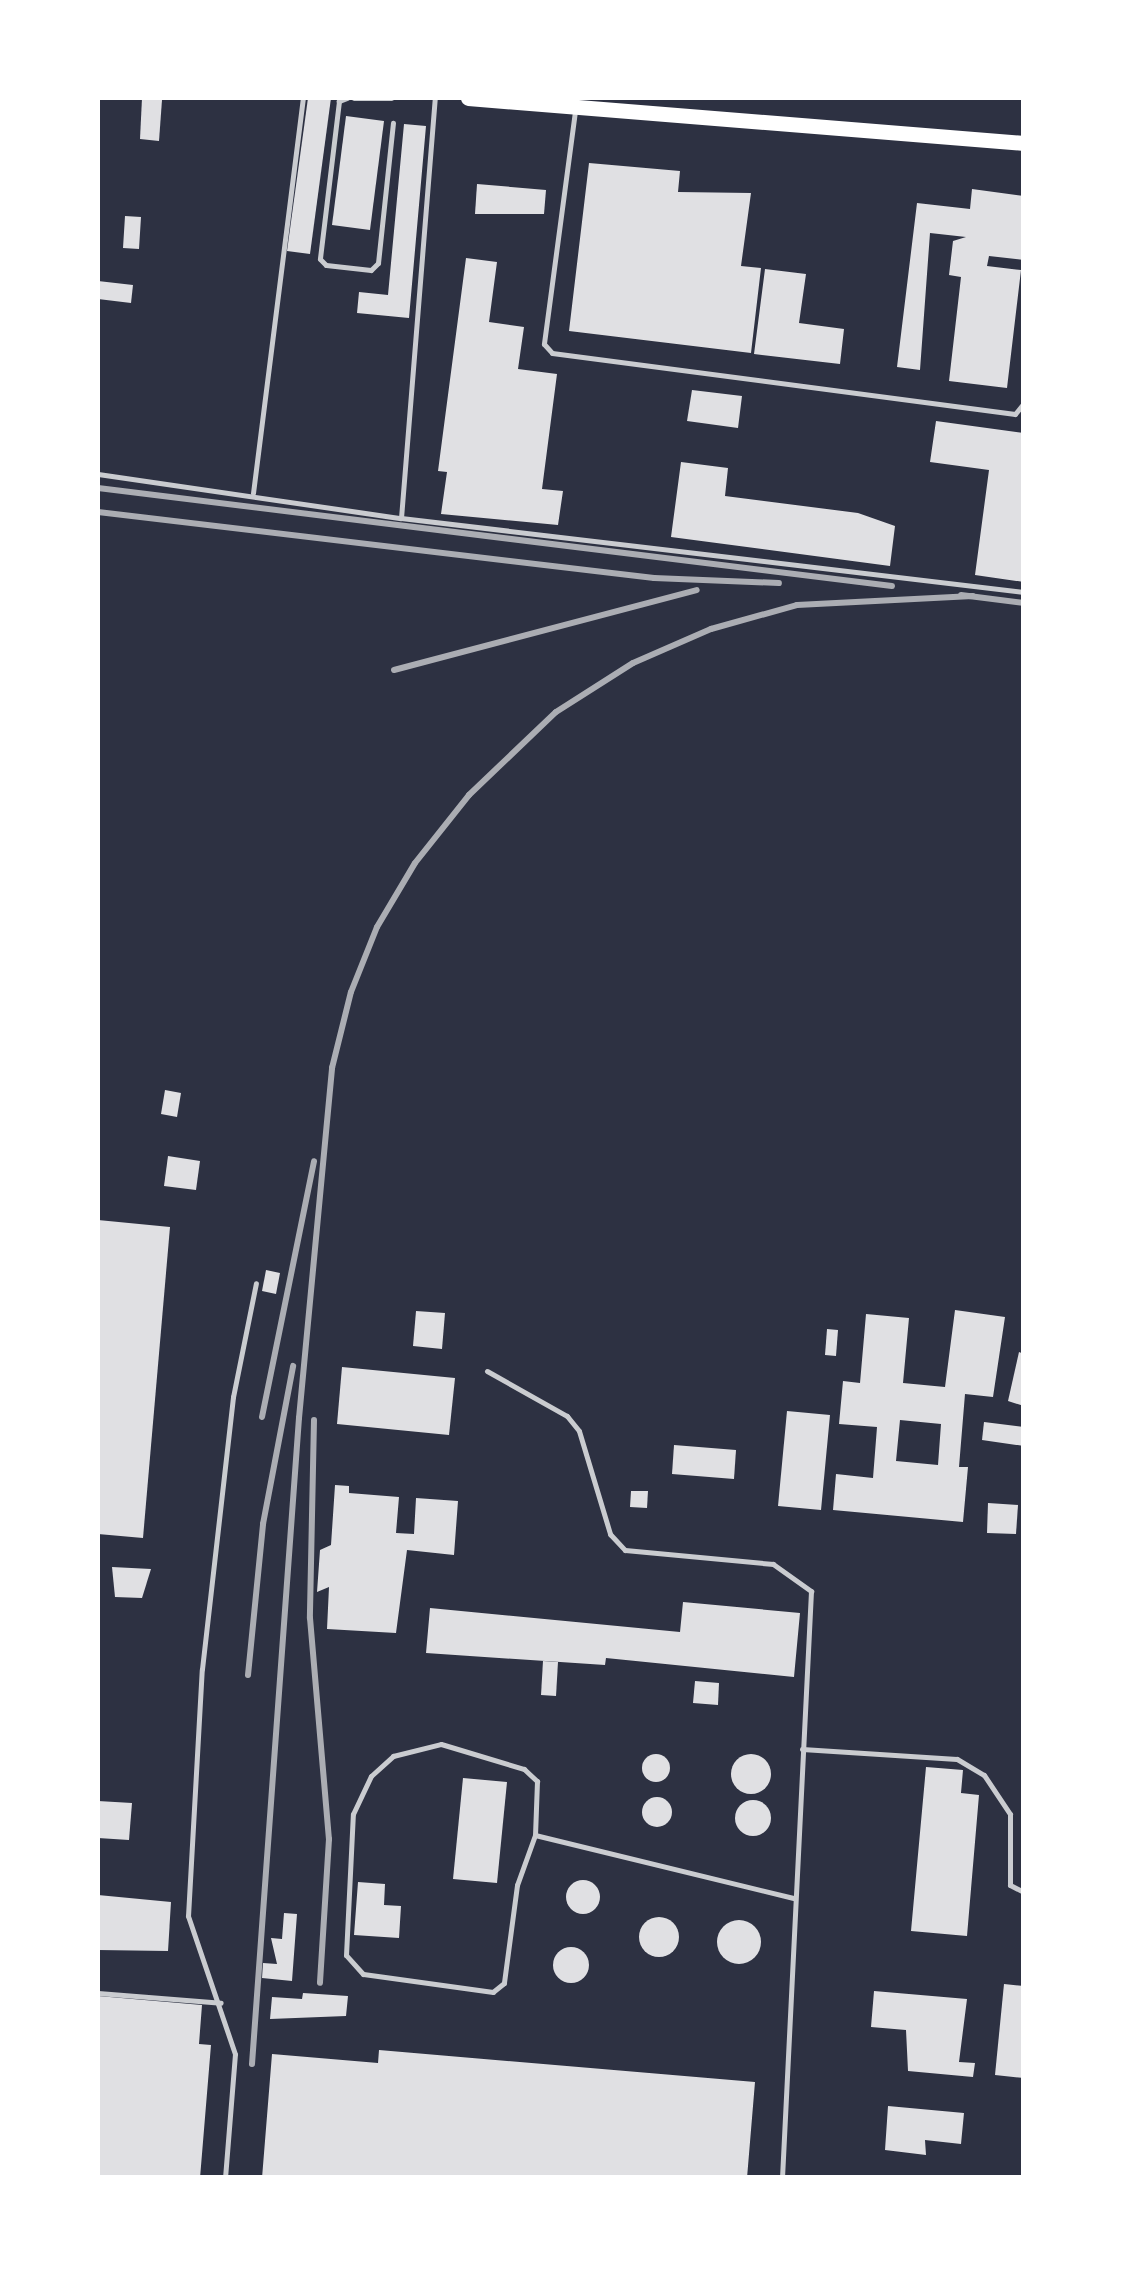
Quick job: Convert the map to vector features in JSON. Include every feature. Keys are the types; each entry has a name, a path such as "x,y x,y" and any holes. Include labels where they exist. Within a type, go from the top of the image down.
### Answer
{"main road":[{"path":"468,98 1024,144"}],"lane":[{"path":"254,493 303,98"},
{"path":"391,98 339,101 320,259 326,265 371,270 378,262 393,123"},
{"path":"400,518 434,98"},
{"path":"576,108 544,344 552,353 1015,414 1024,402"},
{"path":"98,474 254,493 400,518 1024,592"},
{"path":"225,2178 235,2054 188,1916 204,1650 233,1396 256,1283"},
{"path":"487,1371 568,1416 579,1431 610,1534 625,1550 773,1564 811,1591 782,2178"},
{"path":"441,1744 524,1768 536,1780 535,1835 517,1885 504,1983 493,1992 363,1974 352,1966 346,1955 353,1814 371,1776 393,1756 441,1744"},
{"path":"802,1749 957,1759 984,1775 1010,1814 1010,1885 1024,1892"},
{"path":"535,1835 794,1898"},
{"path":"98,1993 221,2004"}],"building":[{"path":"142,98 162,100 159,141 140,139"},
{"path":"308,98 331,98 310,254 287,251"},
{"path":"346,116 384,121 370,230 332,225"},
{"path":"404,124 426,126 409,318 357,313 359,292 388,295"},
{"path":"589,163 680,171 678,192 751,193 741,266 761,268 751,353 569,331"},
{"path":"477,184 546,190 544,214 475,214"},
{"path":"972,189 1024,196 1024,260 989,256 987,266 1021,270 1007,388 949,381 961,277 949,275 953,241 966,237 930,233 920,370 897,367 917,203 970,209"},
{"path":"125,216 141,217 139,249 123,248"},
{"path":"466,258 497,262 489,322 524,327 518,369 557,374 542,489 563,491 558,525 441,514 447,472 438,471"},
{"path":"765,269 806,274 799,323 844,329 840,364 754,354"},
{"path":"98,281 133,285 131,303 98,299"},
{"path":"692,390 742,396 738,428 687,421"},
{"path":"936,421 1024,433 1024,582 975,575 989,470 930,462"},
{"path":"681,462 728,468 725,496 858,513 895,526 890,566 671,537"},
{"path":"165,1090 181,1093 177,1117 161,1114"},
{"path":"168,1156 200,1161 196,1190 164,1186"},
{"path":"98,1220 170,1227 143,1538 98,1534"},
{"path":"266,1270 280,1273 276,1294 262,1291"},
{"path":"955,1310 1005,1317 993,1397 965,1394 959,1467 968,1467 963,1522 833,1510 836,1474 873,1478 877,1427 839,1424 843,1381 860,1383 866,1314 909,1318 903,1383 945,1387","holes":["900,1420 941,1424 938,1465 896,1461"]},
{"path":"416,1311 445,1313 442,1349 413,1346"},
{"path":"827,1329 838,1330 836,1356 825,1355"},
{"path":"1019,1352 1024,1354 1024,1406 1008,1401"},
{"path":"342,1367 455,1378 449,1435 337,1424"},
{"path":"787,1411 830,1415 821,1510 778,1506"},
{"path":"984,1422 1024,1427 1024,1446 982,1440"},
{"path":"674,1445 736,1450 734,1479 672,1474"},
{"path":"335,1485 349,1486 349,1493 399,1497 396,1533 414,1534 416,1498 458,1501 454,1555 407,1550 396,1633 327,1629 329,1587 317,1592 320,1550 331,1545"},
{"path":"631,1491 648,1491 647,1508 630,1507"},
{"path":"988,1503 1018,1505 1016,1534 987,1533"},
{"path":"112,1567 151,1569 142,1598 115,1597"},
{"path":"683,1602 800,1613 794,1677 606,1658 605,1665 426,1653 430,1608 680,1632"},
{"path":"543,1661 558,1662 556,1696 541,1695"},
{"path":"695,1681 719,1683 718,1705 693,1703"},
{"path":"656,1754 666,1758 670,1768 666,1778 656,1782 646,1778 642,1768 646,1758"},
{"path":"751,1754 765,1760 771,1774 765,1788 751,1794 737,1788 731,1774 737,1760"},
{"path":"926,1767 963,1770 961,1793 979,1795 967,1936 911,1931"},
{"path":"463,1778 507,1782 497,1883 453,1879"},
{"path":"657,1797 671,1806 672,1812 663,1826 657,1827 643,1818 642,1812 651,1798"},
{"path":"753,1800 766,1805 771,1818 766,1831 753,1836 740,1831 735,1818 740,1805"},
{"path":"98,1801 132,1803 129,1840 98,1838"},
{"path":"583,1880 595,1885 600,1897 595,1909 583,1914 571,1909 566,1897 571,1885"},
{"path":"358,1882 385,1884 384,1905 401,1906 399,1938 354,1935"},
{"path":"98,1895 171,1902 168,1951 98,1950"},
{"path":"284,1913 297,1914 292,1981 262,1978 263,1963 277,1964 271,1938 282,1939"},
{"path":"659,1917 673,1923 679,1937 673,1951 659,1957 645,1951 639,1937 645,1923"},
{"path":"739,1920 755,1926 761,1942 755,1958 739,1964 723,1958 717,1942 723,1926"},
{"path":"571,1947 584,1952 589,1965 584,1978 571,1983 558,1978 553,1965 558,1952"},
{"path":"1004,1984 1024,1986 1024,2078 995,2075"},
{"path":"874,1991 967,1999 959,2062 975,2063 973,2077 908,2071 906,2030 871,2027"},
{"path":"303,1993 348,1996 346,2016 270,2019 272,1997 302,1999"},
{"path":"98,1996 202,2005 199,2044 211,2045 200,2178 98,2178"},
{"path":"379,2050 755,2082 747,2178 262,2178 272,2054 378,2063"},
{"path":"888,2106 964,2113 961,2144 925,2140 926,2155 885,2150"}],"railway":[{"path":"98,488 892,586"},
{"path":"98,512 654,578 779,583"},
{"path":"394,670 697,590"},
{"path":"961,595 1024,603"},
{"path":"252,2064 299,1418 332,1068 351,992 377,927 415,863 469,795 556,712 633,663 711,629 797,605 973,596"},
{"path":"262,1417 314,1161"},
{"path":"248,1675 263,1524 293,1366"},
{"path":"314,1420 310,1618 329,1839 320,1983"}]}
